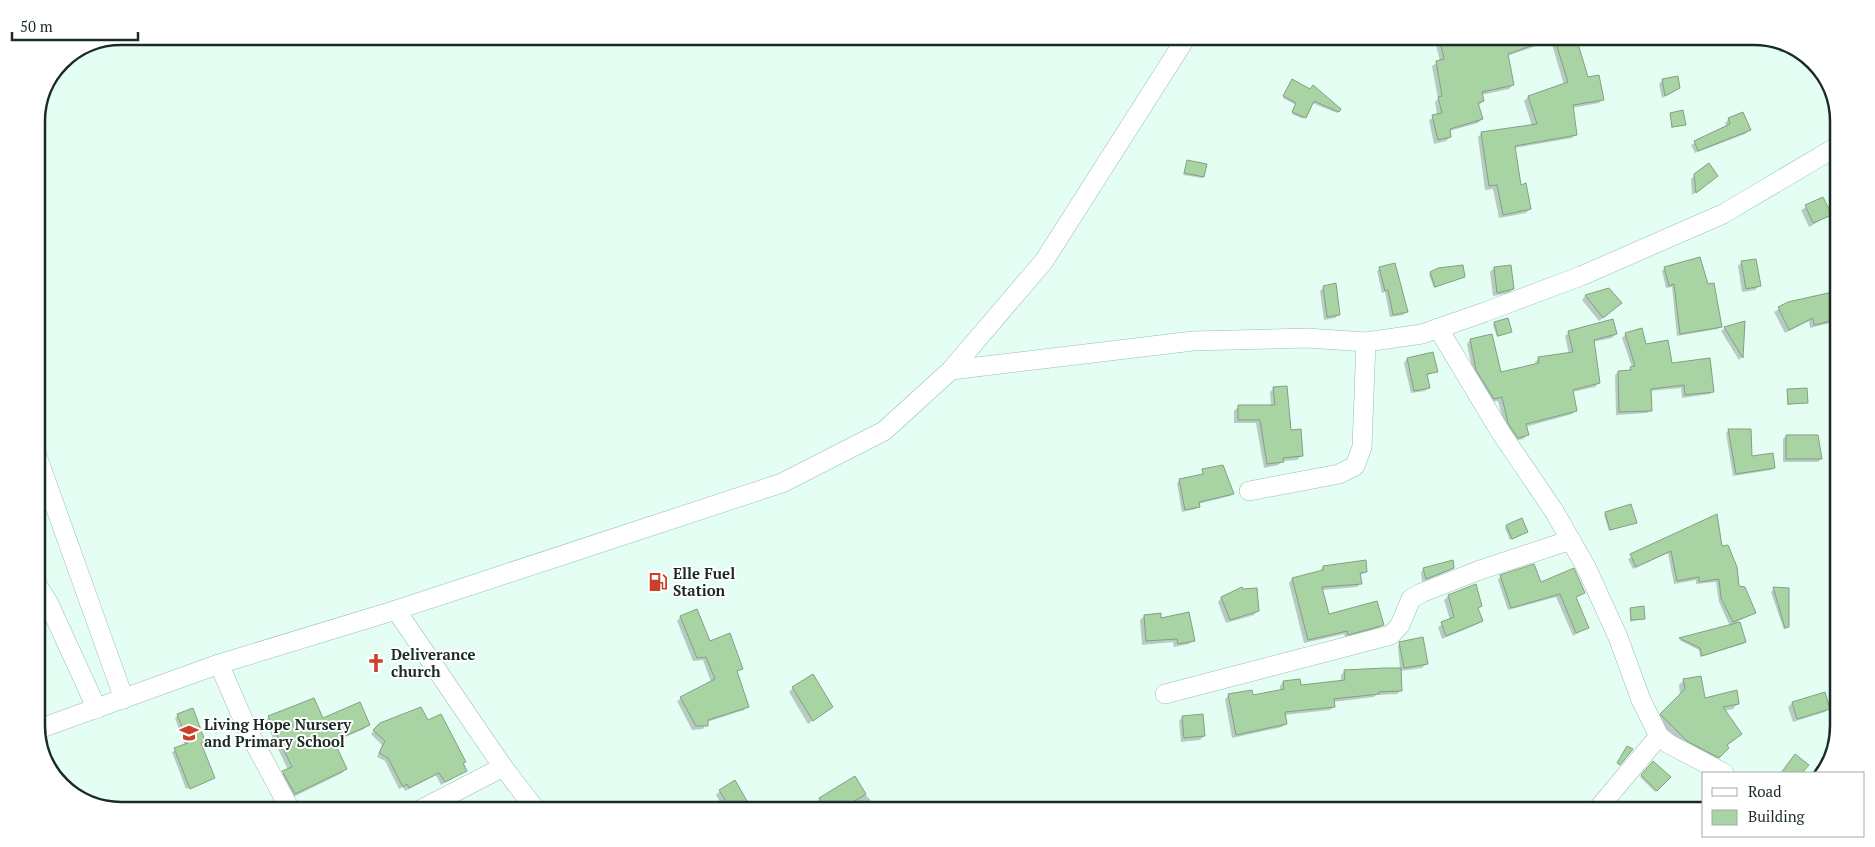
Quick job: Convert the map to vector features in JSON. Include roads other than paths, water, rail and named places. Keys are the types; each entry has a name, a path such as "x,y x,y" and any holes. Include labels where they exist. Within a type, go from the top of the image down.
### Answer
{"street":[{"path":"45,727 218,664 396,610 782,484 884,431 951,370 1044,261 1182,45"},
{"path":"951,370 1193,341 1307,338 1366,342 1422,334 1581,276 1723,214 1830,151"},
{"path":"1438,328 1478,395 1554,510 1586,567 1618,637 1640,700 1659,736 1669,744 1722,772"},
{"path":"1249,491 1339,474 1355,466 1362,447 1366,342"},
{"path":"45,478 124,699"},
{"path":"1166,694 1391,635 1400,625 1411,599 1421,593 1480,570 1571,540"},
{"path":"45,597 97,709"},
{"path":"396,610 503,767 531,802"},
{"path":"218,664 248,731 286,802"},
{"path":"1604,802 1659,736"},
{"path":"435,802 503,767"}],"place":[{"name":"Elle Fuel Station","path":"658,582"},
{"name":"Deliverance church","path":"376,663"},
{"name":"Living Hope Nursery and Primary School","path":"189,733"}]}
